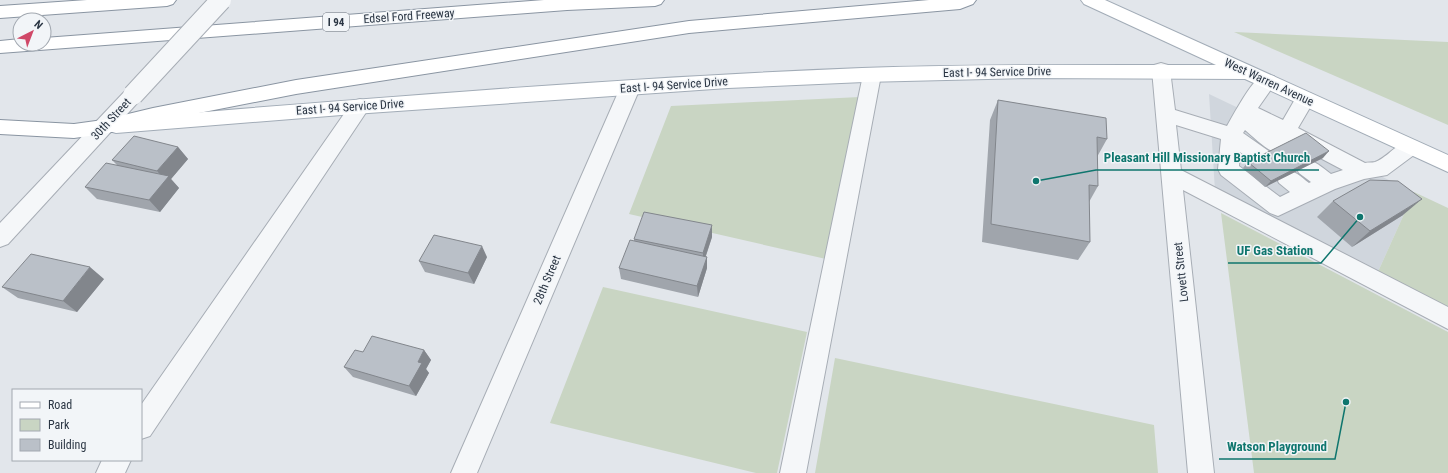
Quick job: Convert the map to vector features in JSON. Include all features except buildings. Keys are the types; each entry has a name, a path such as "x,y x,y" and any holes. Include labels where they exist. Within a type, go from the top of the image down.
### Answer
{"main road":[{"path":"0,12 166,0"},
{"name":"Edsel Ford Freeway","path":"52,43 567,4 655,0"},
{"path":"0,127 74,131 103,127 153,115 296,87 690,27 960,3 967,0"},
{"name":"West Warren Avenue","path":"1090,0 1448,164"},
{"path":"0,47 12,46"},
{"name":"East I- 94 Service Drive","path":"103,127 360,106 630,88 872,75 1023,71 1161,70 1246,72"}],"street":[{"name":"30th Street","path":"0,238 221,0"},
{"name":"Lovett Street","path":"1161,70 1200,473"},
{"path":"793,473 872,75"},
{"path":"1267,81 1244,114 1232,135 1228,169 1278,207 1328,184 1363,171 1380,169 1411,147"},
{"name":"28th Street","path":"464,473 630,88"},
{"path":"1285,139 1305,99"},
{"path":"142,425 360,106"},
{"path":"1165,114 1232,135 1263,158"},
{"path":"1244,114 1285,139 1363,171"},
{"path":"1306,167 1328,184"},
{"path":"1171,174 1448,319"},
{"path":"1286,177 1307,193"},
{"path":"109,473 117,461"}],"shaded area":[{"path":"1209,94 1414,192 1377,274 1215,191"}],"green space":[{"path":"1234,32 1448,42 1448,125"},
{"path":"860,97 826,259 629,214 671,106"},
{"path":"1414,192 1448,208 1448,311 1377,274"},
{"path":"1221,213 1448,332 1448,473 1254,473"},
{"path":"603,287 807,332 777,473 756,473 550,423"},
{"path":"835,358 1154,425 1158,473 815,473"}],"place":[{"name":"Pleasant Hill Missionary Baptist Church","path":"1036,181"},
{"name":"UF Gas Station","path":"1360,217"},
{"name":"Watson Playground","path":"1346,402"}]}
